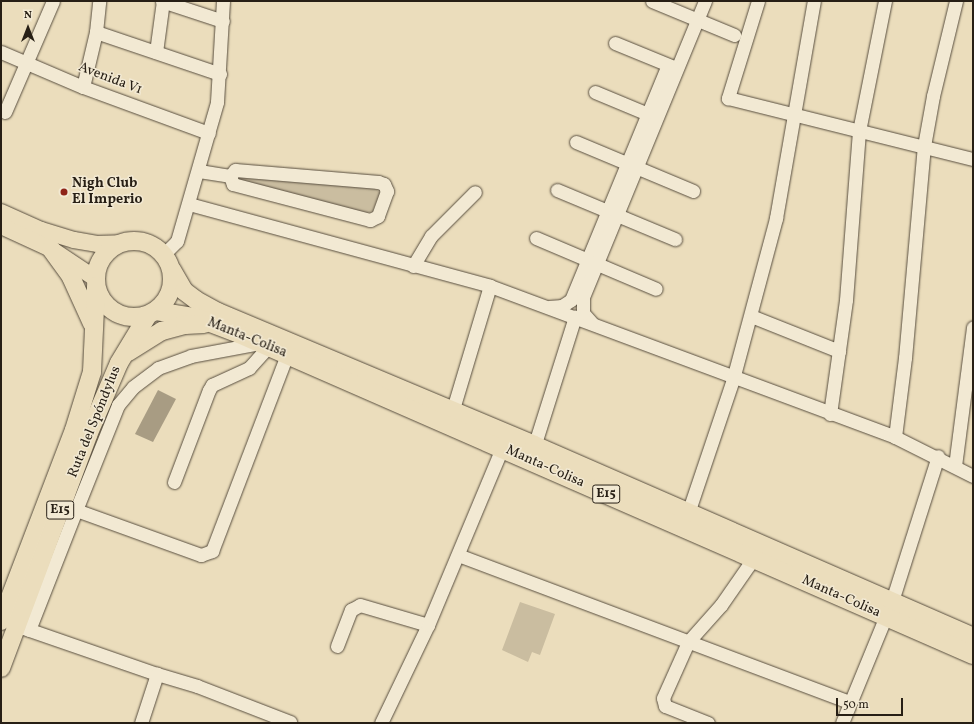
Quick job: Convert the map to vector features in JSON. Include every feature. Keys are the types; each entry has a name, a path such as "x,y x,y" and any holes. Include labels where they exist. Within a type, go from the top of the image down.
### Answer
{"highway":[{"path":"121,243 144,242 164,254"},
{"name":"E15","path":"121,243 102,257 96,282 100,296 115,312 126,317 152,313 170,293 172,270 164,254"},
{"path":"51,249 79,292 95,334"},
{"name":"Manta-Colisa","path":"172,270 184,291 196,300 218,312 450,417 532,452 688,513 792,566 889,608 973,636"},
{"name":"Ruta del Spóndylus","path":"1,668 16,625 92,372 95,334 96,282"},
{"name":"Ruta del Spóndylus","path":"45,527 124,355 152,313"},
{"name":"Manta-Colisa","path":"152,313 180,314 213,324 287,355 450,417 502,448 532,452 753,558 792,566"},
{"path":"124,355 162,332 185,325 213,324"},
{"name":"Manta-Colisa","path":"889,608 973,655"}],"main road":[{"path":"1,212 59,236 97,244 121,243"},
{"path":"1,226 51,249 96,282"}],"street":[{"path":"4,112 27,63 53,1"},
{"path":"83,87 96,32 99,1"},
{"path":"156,52 163,1 222,21"},
{"path":"164,254 177,241 209,133 220,74 223,1"},
{"path":"652,1 734,35"},
{"path":"548,308 568,303 579,293 692,18 695,1"},
{"path":"692,18 705,1"},
{"path":"758,1 728,98 973,159"},
{"path":"688,513 733,379 776,218 792,114 814,1"},
{"path":"830,414 846,300 860,132 885,1"},
{"path":"895,437 905,358 924,146 956,1"},
{"path":"96,32 220,74"},
{"path":"615,43 672,67"},
{"name":"Avenida V1","path":"1,52 83,87 209,133"},
{"path":"595,92 652,116"},
{"path":"576,142 693,191"},
{"path":"199,170 230,176"},
{"path":"235,170 378,182 384,184 387,191 378,216 370,220 233,184 230,176 235,170"},
{"path":"557,190 675,240"},
{"path":"413,266 431,236 475,192"},
{"path":"189,204 490,286 575,317 733,379 895,437 938,456 973,476"},
{"path":"536,238 656,289"},
{"path":"450,417 490,286"},
{"path":"579,293 582,313 593,324"},
{"path":"751,316 839,351"},
{"path":"532,452 575,317"},
{"path":"955,466 973,327"},
{"path":"174,482 212,385 249,368 264,345"},
{"path":"264,345 191,356 158,368 134,387 118,405 76,510 16,625 157,674 197,686 290,722"},
{"path":"76,510 201,554 212,551 287,355"},
{"path":"381,723 428,625 502,448"},
{"path":"842,723 889,608 938,456"},
{"path":"458,555 850,702"},
{"path":"708,723 665,706 663,703 688,642 721,605 753,558"},
{"path":"337,646 351,610 360,605 428,625"},
{"path":"141,723 157,674"}],"shaded area":[{"path":"237,176 375,188 380,193 373,211 366,213 238,180"},
{"path":"158,390 176,399 153,442 135,434"},
{"path":"520,602 555,614 540,655 532,652 528,662 502,650"}],"place":[{"name":"Nigh Club El Imperio","path":"64,192"}]}
